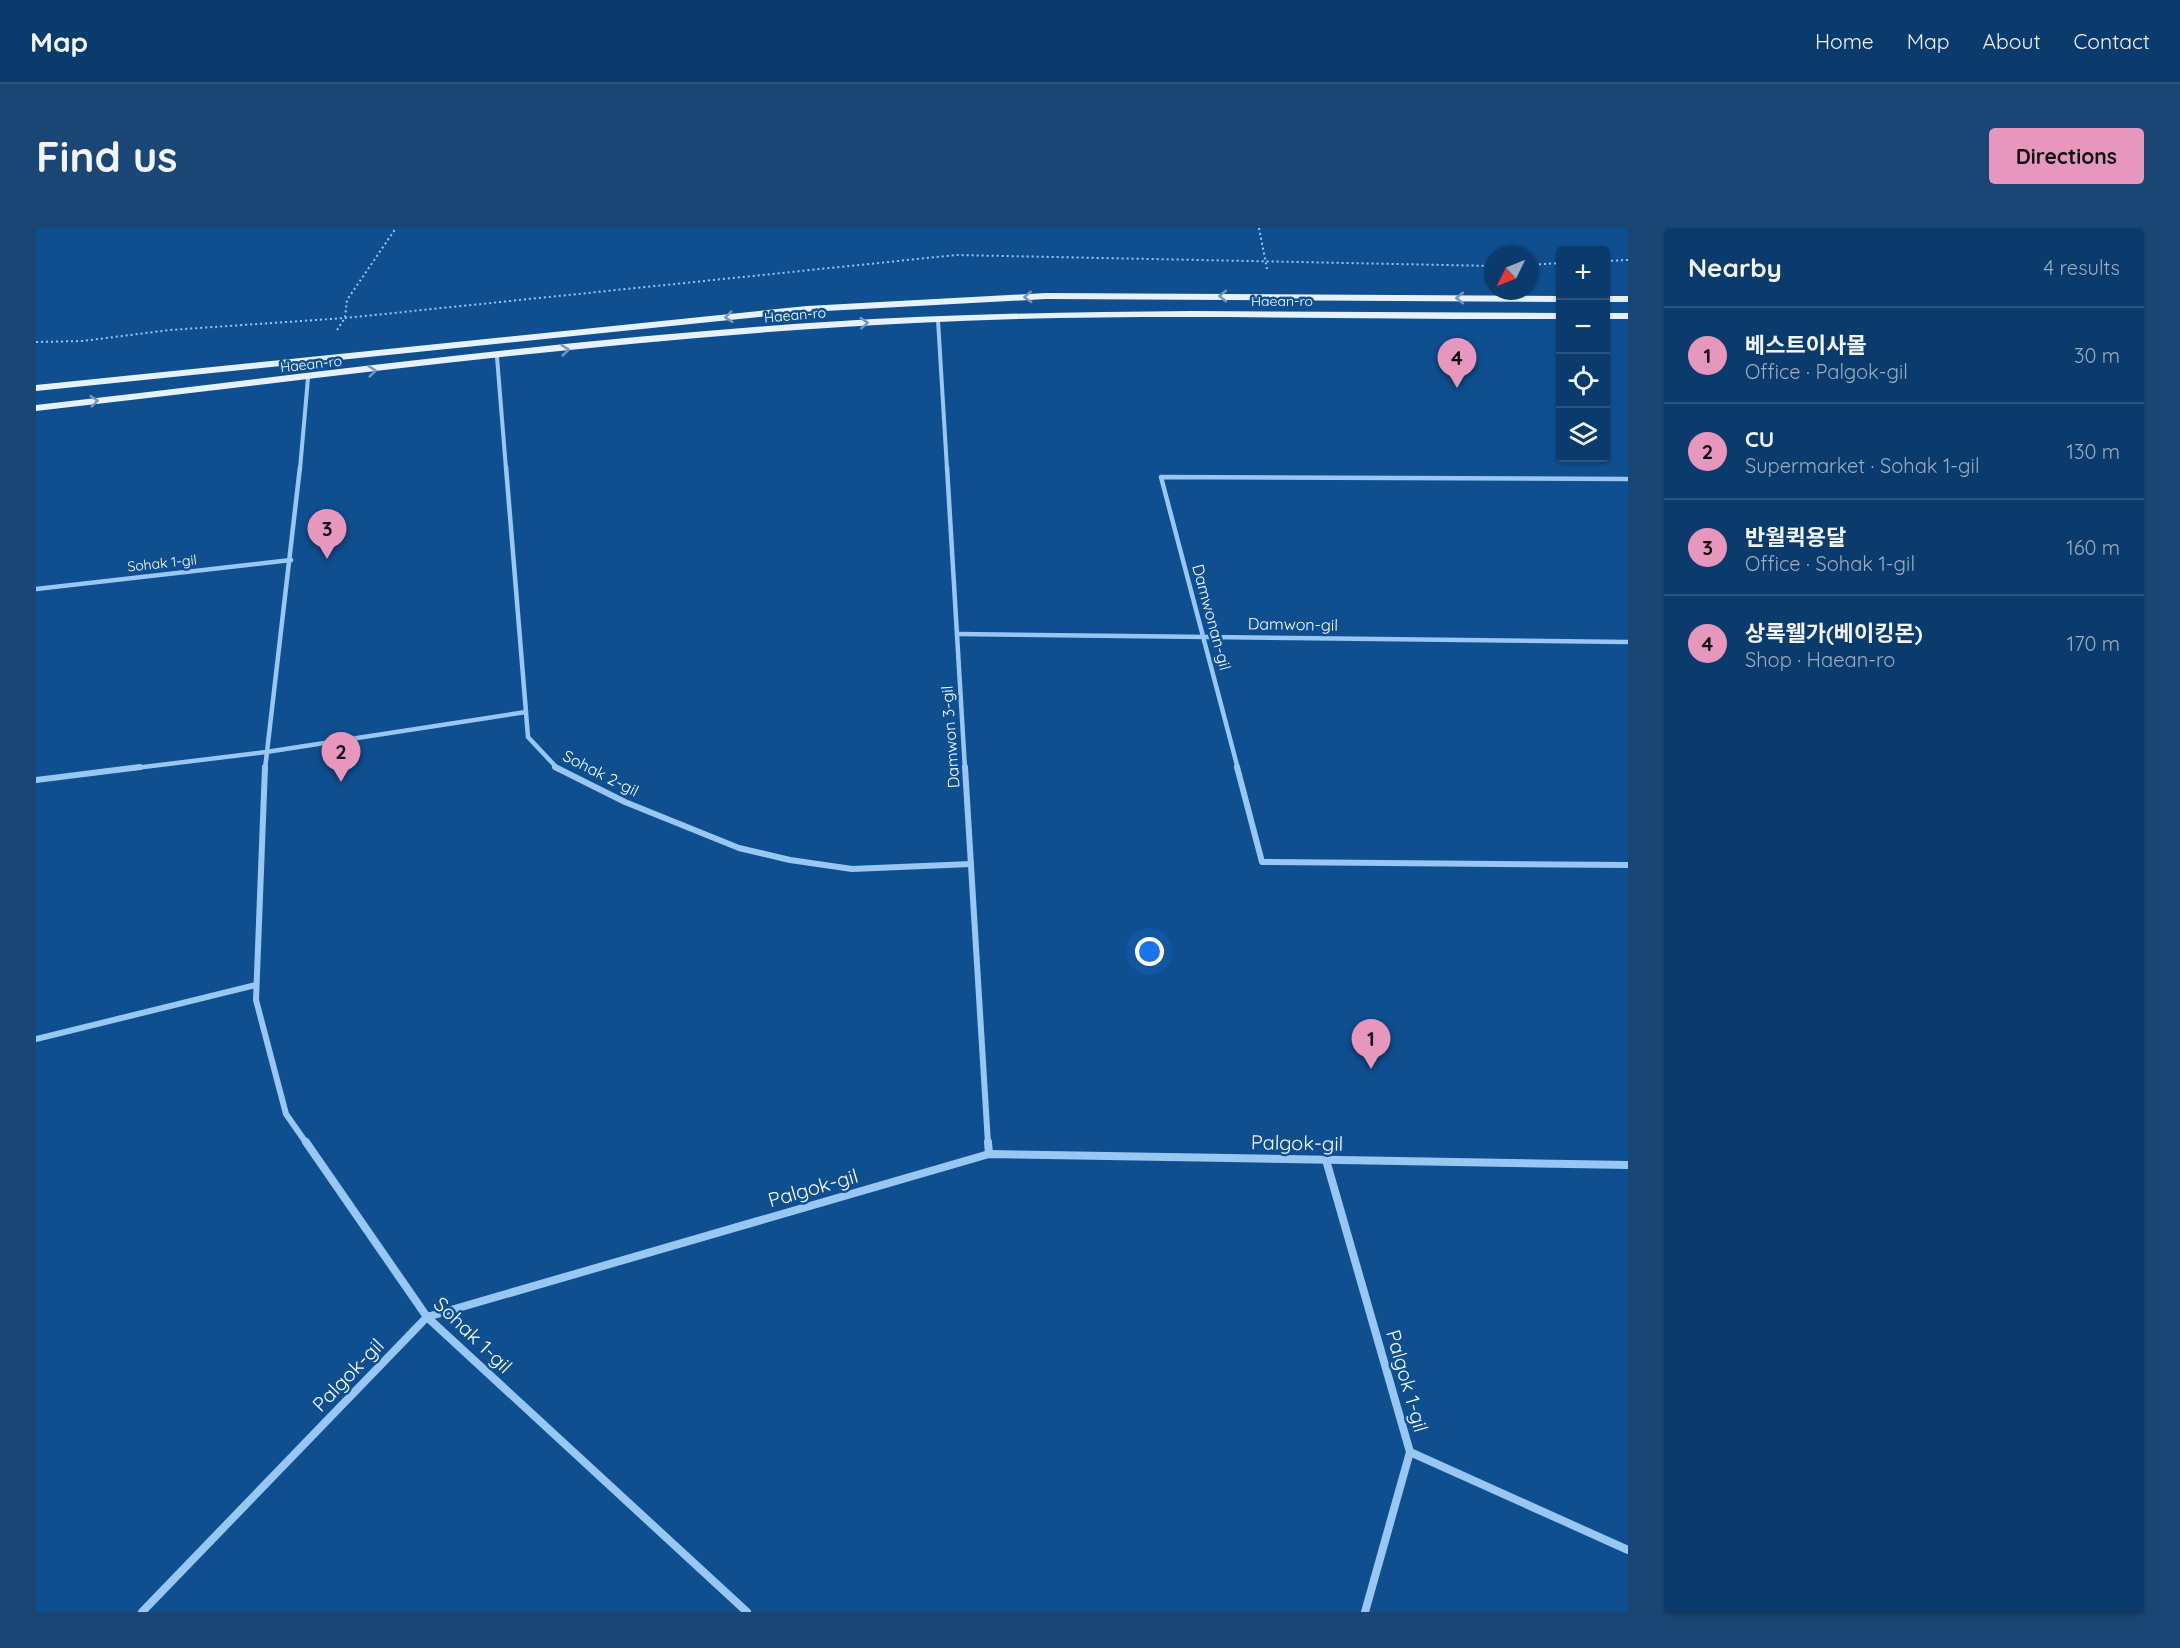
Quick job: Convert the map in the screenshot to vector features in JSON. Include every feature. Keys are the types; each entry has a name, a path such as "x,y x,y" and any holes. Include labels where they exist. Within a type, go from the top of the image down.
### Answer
{"main road":[{"name":"Haean-ro","path":"36,388 807,309 1046,296 1556,299"},
{"path":"1610,299 1628,299"},
{"name":"Haean-ro","path":"36,408 497,357 823,325 1075,313 1556,316"},
{"path":"1610,316 1628,316"}],"street":[{"name":"Damwon 3-gil","path":"938,320 989,1154"},
{"name":"Sohak 2-gil","path":"497,357 528,737 556,768 625,802 739,848 790,860 852,869 971,864"},
{"name":"Sohak 1-gil","path":"308,378 291,560 266,752 255,1000 286,1114 427,1317 747,1612"},
{"name":"Damwonan-gil","path":"1628,478 1161,477 1263,862 1628,865"},
{"name":"Sohak 1-gil","path":"36,589 291,560"},
{"name":"Damwon-gil","path":"957,634 1628,642"},
{"path":"36,780 266,752 526,712"},
{"path":"36,1039 256,985"},
{"name":"Palgok-gil","path":"142,1612 427,1317 989,1154 1628,1165"},
{"name":"Palgok 1-gil","path":"1326,1160 1410,1452 1365,1612"},
{"path":"1410,1452 1628,1550"}],"path":[{"name":"Haean-ro","path":"317,360 345,318 347,300 396,228"},
{"name":"Haean-ro","path":"1259,228 1272,297"},
{"path":"1610,261 1628,260"},
{"path":"1538,264 1556,263"}],"place":[{"name":"상록웰가(베이킹몬)","path":"1457,388"},
{"name":"반월퀵용달","path":"327,559"},
{"name":"CU","path":"341,782"},
{"name":"베스트이사몰","path":"1371,1069"}]}
